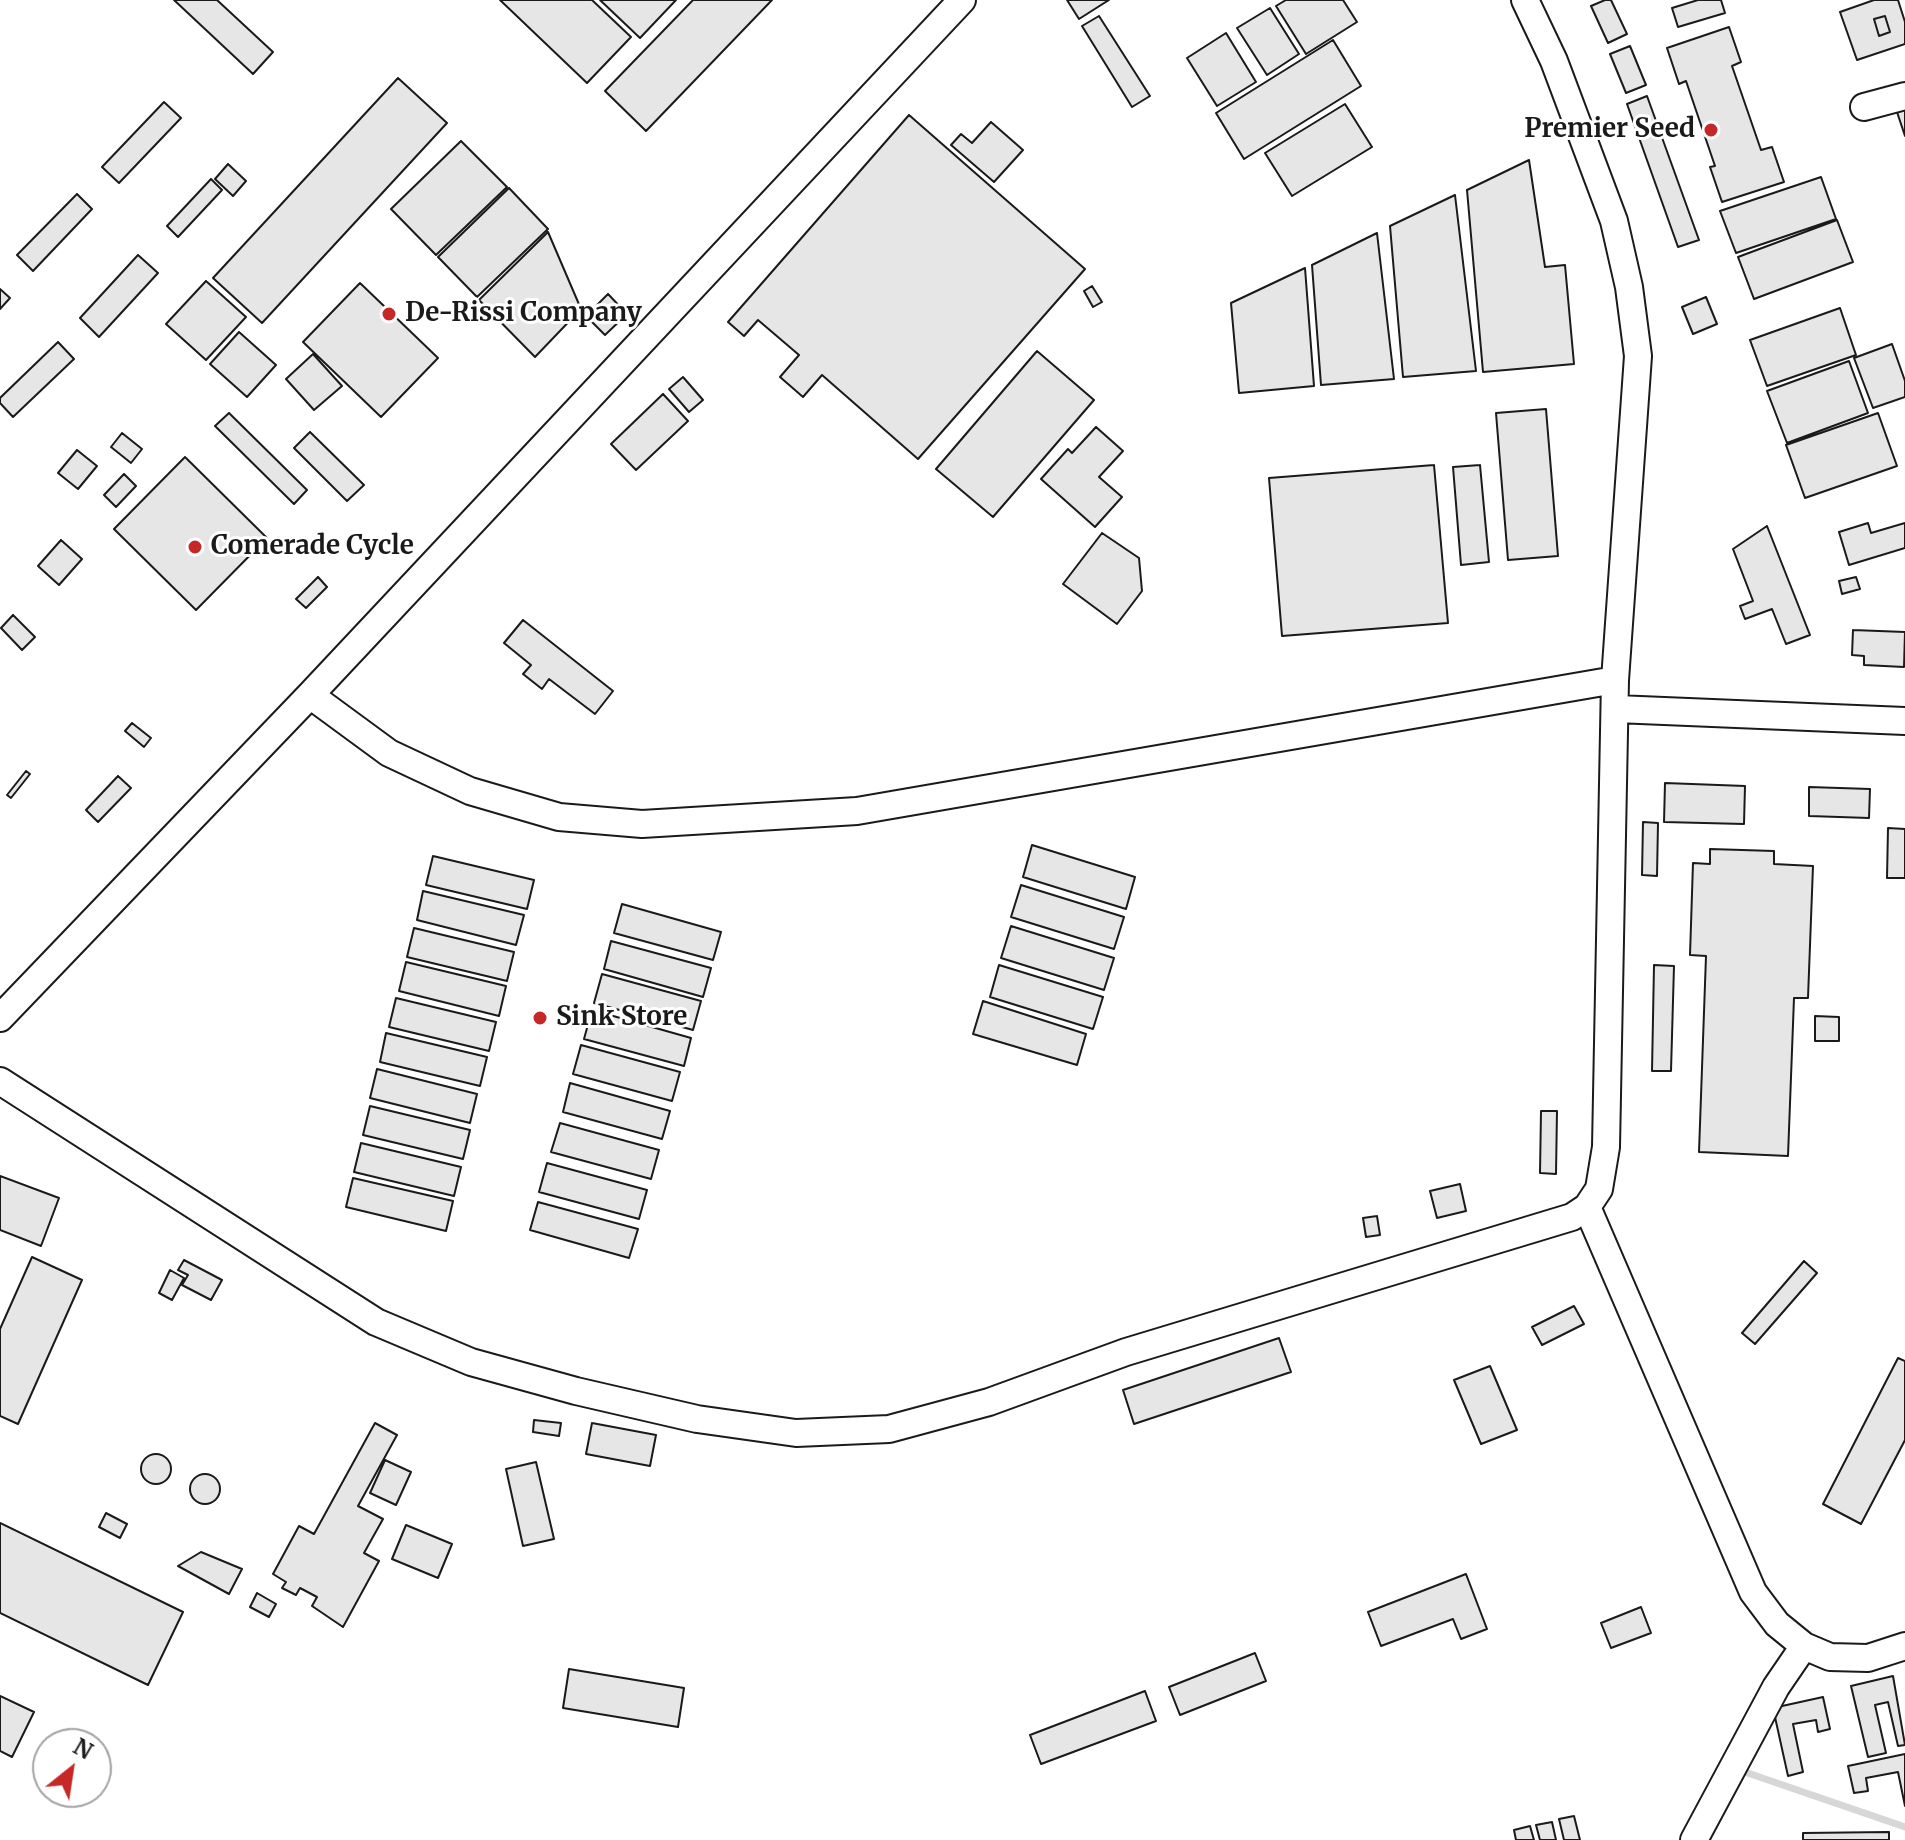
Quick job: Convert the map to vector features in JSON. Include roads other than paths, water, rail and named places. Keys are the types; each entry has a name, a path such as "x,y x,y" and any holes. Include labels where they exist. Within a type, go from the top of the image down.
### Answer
{"street":[{"path":"0,1018 310,695 962,0"},
{"path":"0,1081 376,1322 471,1362 576,1391 697,1419 796,1433 889,1429 989,1402 1126,1352 1572,1217 1587,1207 1599,1189 1606,1147 1615,680 1638,356 1629,287 1614,221 1586,140 1525,0"},
{"path":"1864,107 1905,96"},
{"path":"310,695 389,753 470,791 559,817 642,824 857,811 1615,680"},
{"path":"1616,709 1905,721"},
{"path":"1587,1207 1753,1592 1777,1624 1804,1646 1830,1657 1868,1658 1905,1646"},
{"path":"1694,1840 1776,1687 1804,1646"}],"waterway":[{"path":"1739,1770 1905,1827"}],"place":[{"name":"Premier Seed","path":"1711,130"},
{"name":"De-Rissi Company","path":"389,314"},
{"name":"Comerade Cycle","path":"195,547"},
{"name":"Sink Store","path":"540,1018"}]}
